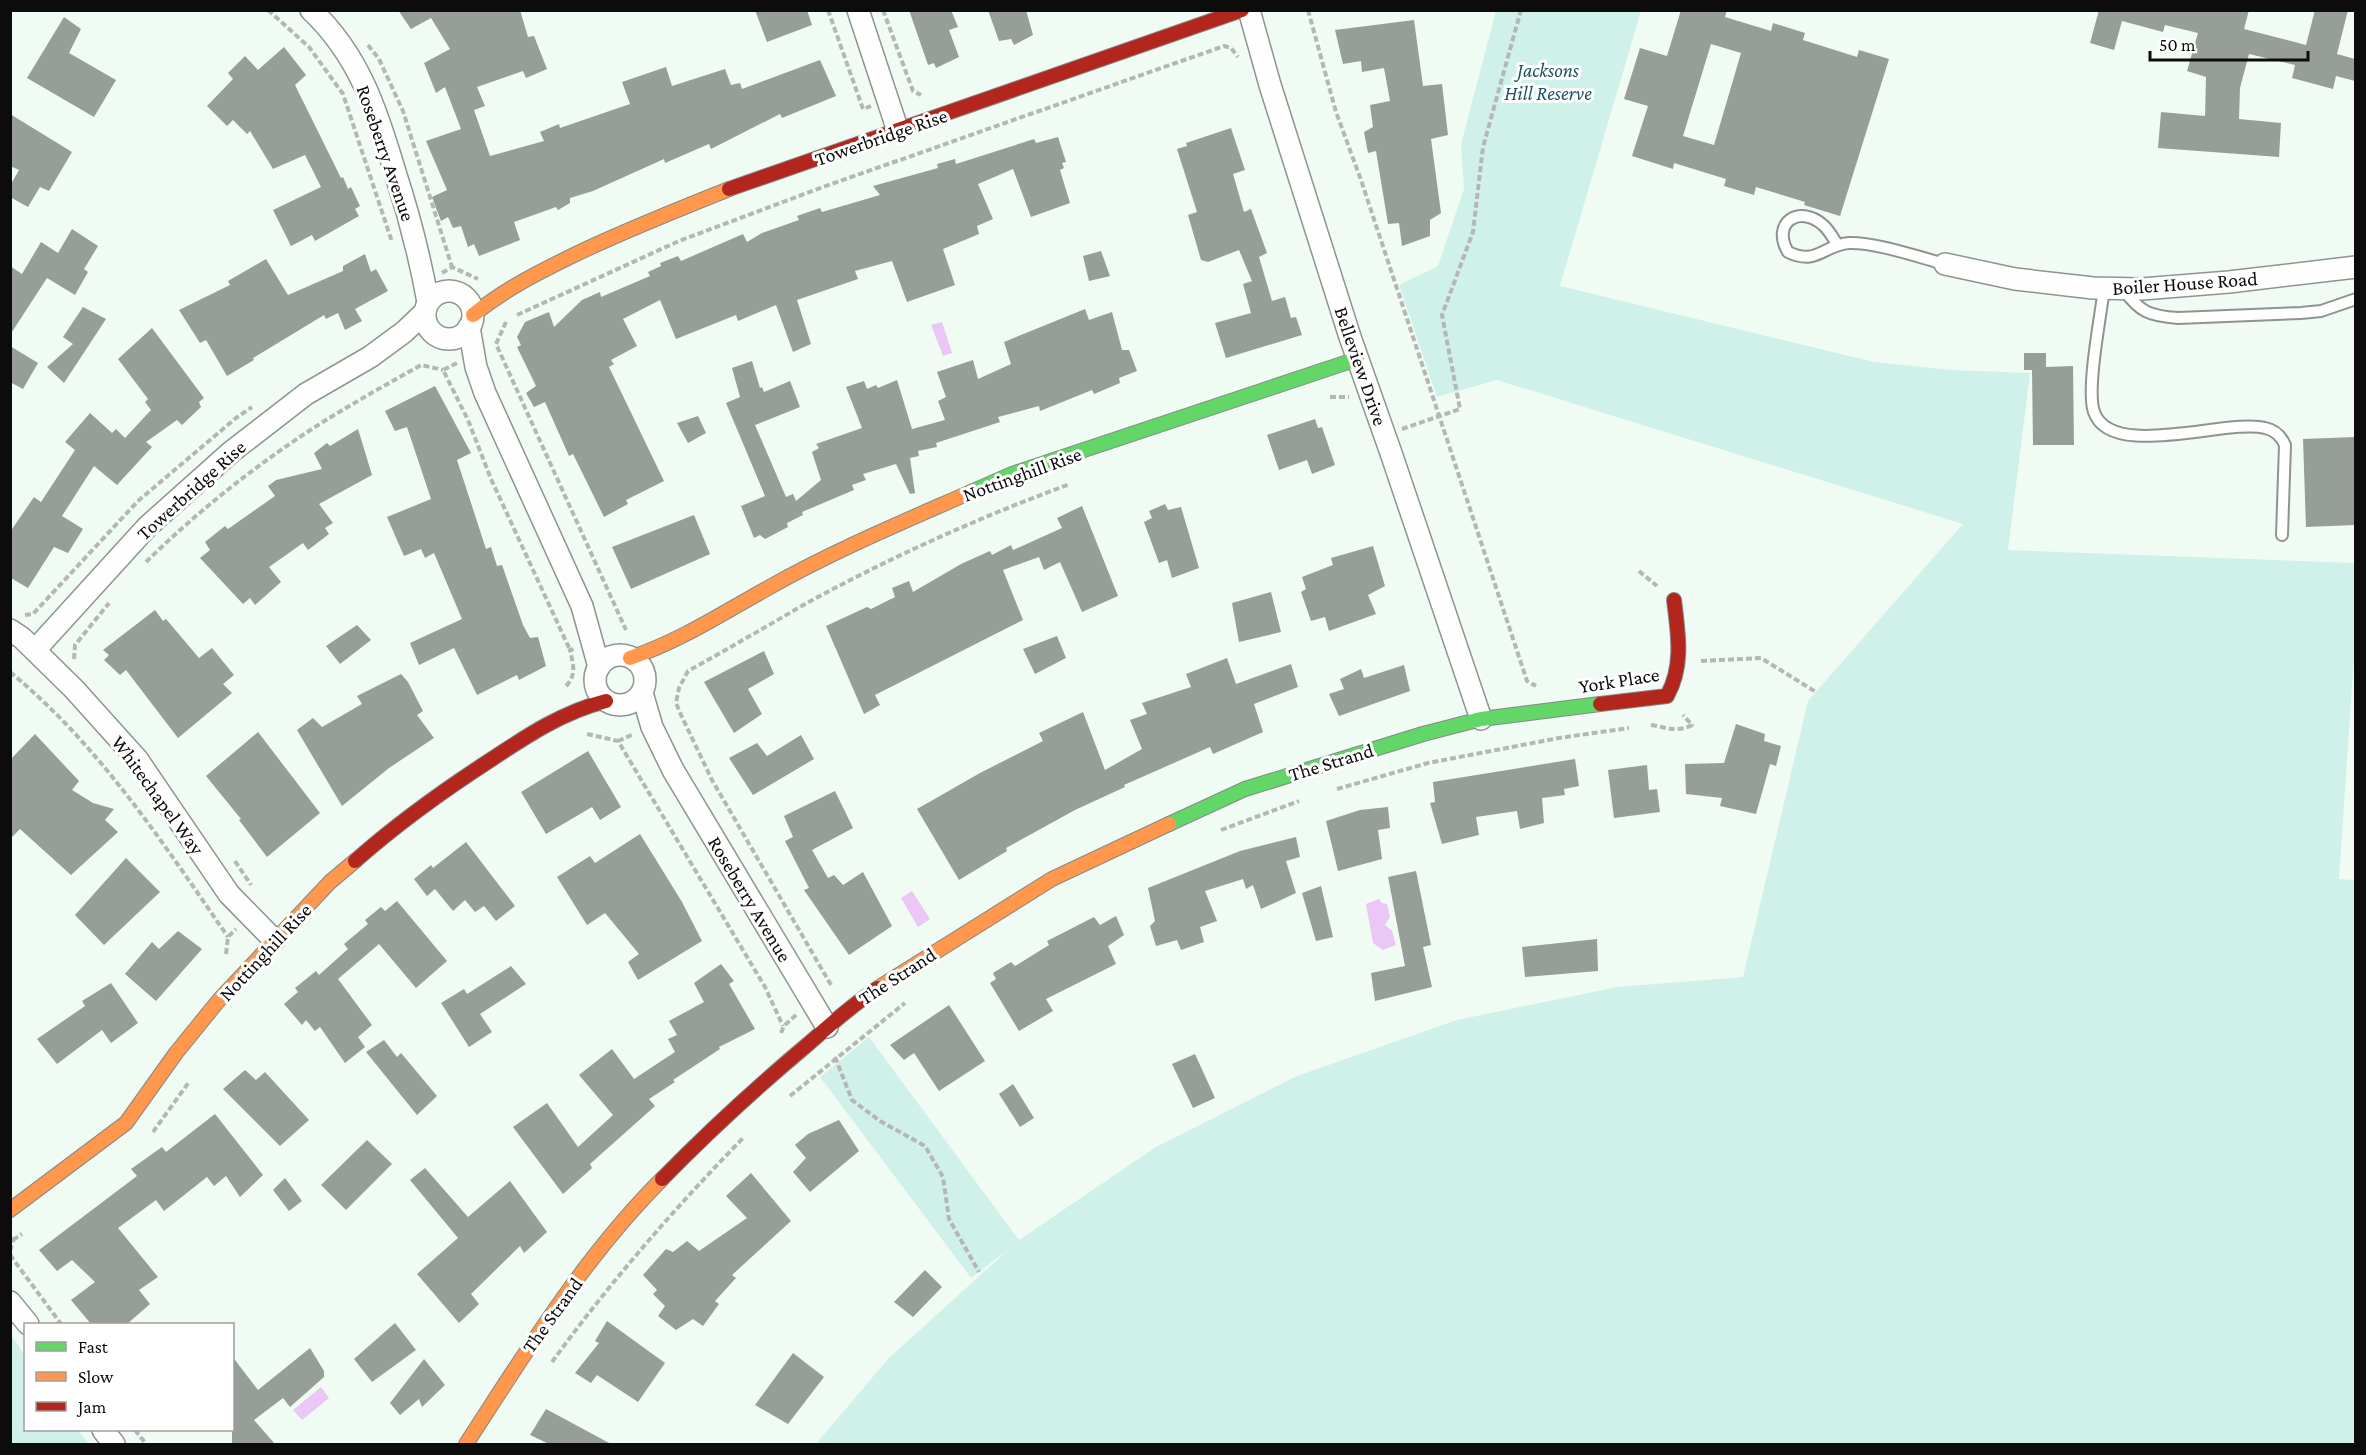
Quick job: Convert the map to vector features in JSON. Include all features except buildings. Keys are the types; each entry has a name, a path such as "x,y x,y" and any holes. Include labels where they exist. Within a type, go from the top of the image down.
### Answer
{"street":[{"name":"Roseberry Avenue","path":"311,10 326,24 347,52 366,88 380,122 416,239 427,264 455,292"},
{"path":"858,10 898,131"},
{"name":"Towerbridge Rise","path":"471,321 495,297 526,278 635,226 732,188 1242,10"},
{"name":"Belleview Drive","path":"1249,10 1269,85 1358,359 1481,719"},
{"name":"Roseberry Avenue","path":"416,239 427,307"},
{"name":"Boiler House Road","path":"1945,264 2015,279 2114,288 2182,287 2355,267"},
{"name":"Towerbridge Rise","path":"455,292 490,290 526,278"},
{"path":"440,338 457,339 467,333 471,321 473,308 455,292 443,291 432,297 424,319 428,328 440,338 452,365 486,393"},
{"name":"Towerbridge Rise","path":"35,650 147,527 231,452 306,394 370,357 404,332 427,307"},
{"path":"471,321 476,367 486,393 582,606 602,638 625,656 637,662 644,671 644,687 634,701 612,703 596,690 597,671 582,606"},
{"name":"Towerbridge Rise","path":"370,357 408,342 440,338"},
{"name":"Nottinghill Rise","path":"625,656 664,646 702,627 769,587 884,530 1012,474 1358,359"},
{"name":"York Place","path":"1481,719 1667,696 1675,684 1678,663 1674,600"},
{"name":"Nottinghill Rise","path":"644,687 667,654 702,627"},
{"name":"Whitechapel Way","path":"10,630 35,650 74,689 136,759 229,894 274,940"},
{"path":"597,671 607,658 625,656"},
{"name":"Nottinghill Rise","path":"547,723 597,671"},
{"name":"Roseberry Avenue","path":"644,687 652,727 673,770 827,1027"},
{"name":"Roseberry Avenue","path":"612,703 643,730 673,770"},
{"name":"Nottinghill Rise","path":"10,1210 126,1123 176,1053 274,940 330,882 384,836 455,783 547,723 570,712 612,703"},
{"name":"The Strand","path":"466,1444 548,1318 630,1212 698,1142 862,998 1042,886 1245,789 1423,734 1481,719"},
{"path":"10,1302 27,1323"},
{"path":"104,1431 114,1444"}],"lane":[{"path":"1837,244 1824,225 1812,217 1803,215 1793,217 1786,223 1782,232 1783,244 1788,252 1806,258 1817,256 1837,244 1860,243 1945,264"},
{"path":"2282,535 2285,445 2281,435 2267,428 2251,426 2186,434 2140,436 2116,432 2103,424 2094,412 2093,388 2114,288 2147,314 2178,318 2301,314 2321,311 2355,299"}],"path":[{"path":"268,10 309,47 343,94 393,247"},
{"path":"883,10 913,91 923,96"},
{"path":"1308,10 1336,112 1527,681 1544,689"},
{"path":"1385,435 1460,409 1442,315 1473,232 1483,147 1521,10"},
{"path":"626,630 496,344 507,320 679,241 823,187 1224,46 1237,54 1241,64"},
{"path":"142,566 167,541 249,473 325,420 421,365 452,365 468,420 491,479 570,650"},
{"path":"1328,397 1349,397 1353,408"},
{"path":"831,985 712,780 676,703 679,688 688,671 809,603 902,555 1027,500 1080,480"},
{"path":"1639,572 1657,585 1658,596"},
{"path":"74,661 75,645 111,601"},
{"path":"1678,663 1761,658 1816,692"},
{"path":"10,672 33,691 86,745 159,837 228,937"},
{"path":"1644,726 1654,725 1663,730 1685,728 1692,724 1667,696"},
{"path":"1327,792 1428,763 1559,738 1633,728"},
{"path":"583,733 618,741 765,987 784,1026"},
{"path":"1216,832 1305,799"},
{"path":"228,853 256,891"},
{"path":"226,955 228,937 249,915"},
{"path":"808,996 831,985 838,985"},
{"path":"785,1100 909,1000"},
{"path":"827,1027 835,1058 852,1100 880,1121 925,1146 943,1177 949,1219 979,1272"},
{"path":"150,1136 194,1075"},
{"path":"547,1368 589,1311 682,1201 752,1129"},
{"path":"22,1233 12,1239 10,1253 60,1323"},
{"path":"136,1431 146,1444"}],"green space":[{"name":"Jacksons Hill Reserve","path":"1496,11 1641,11 1560,286 1874,362 1951,370 2030,373 2008,550 2355,563 2355,642 2339,879 2356,880 2355,1444 816,1444 888,1359 1009,1249 971,1278 820,1077 869,1037 1019,1240 1156,1147 1297,1076 1457,1020 1617,987 1743,977 1808,701 1963,524 1497,380 1437,397 1399,285 1438,266 1464,189 1461,144"},
{"path":"11,1335 24,1354 24,1431 79,1431 89,1444 11,1444"}],"shaded area":[{"path":"942,322 952,353 943,356 931,325"},
{"path":"912,891 930,919 918,927 901,898"},
{"path":"1379,899 1382,903 1387,904 1390,917 1385,925 1392,931 1396,945 1383,950 1373,943 1366,904"},
{"path":"321,1387 329,1398 302,1420 293,1410"}],"traffic: fast":[{"path":"971,492 1012,474 1357,359"},
{"path":"1169,824 1245,789 1423,734 1481,719 1600,704"}],"traffic: slow":[{"path":"473,315 510,289 562,261 633,228 729,189"},
{"path":"630,658 684,635 843,549 971,492"},
{"path":"878,988 1052,879 1169,824"},
{"path":"10,1210 126,1123 176,1053 219,1000 330,882 355,861"},
{"path":"466,1444 557,1306 607,1240 662,1179"}],"traffic: jam":[{"path":"729,189 1242,10"},
{"path":"1600,704 1667,696 1678,661 1674,600"},
{"path":"355,861 422,807 519,741 575,711 606,701"},
{"path":"662,1179 770,1077 842,1015 878,988"}]}
